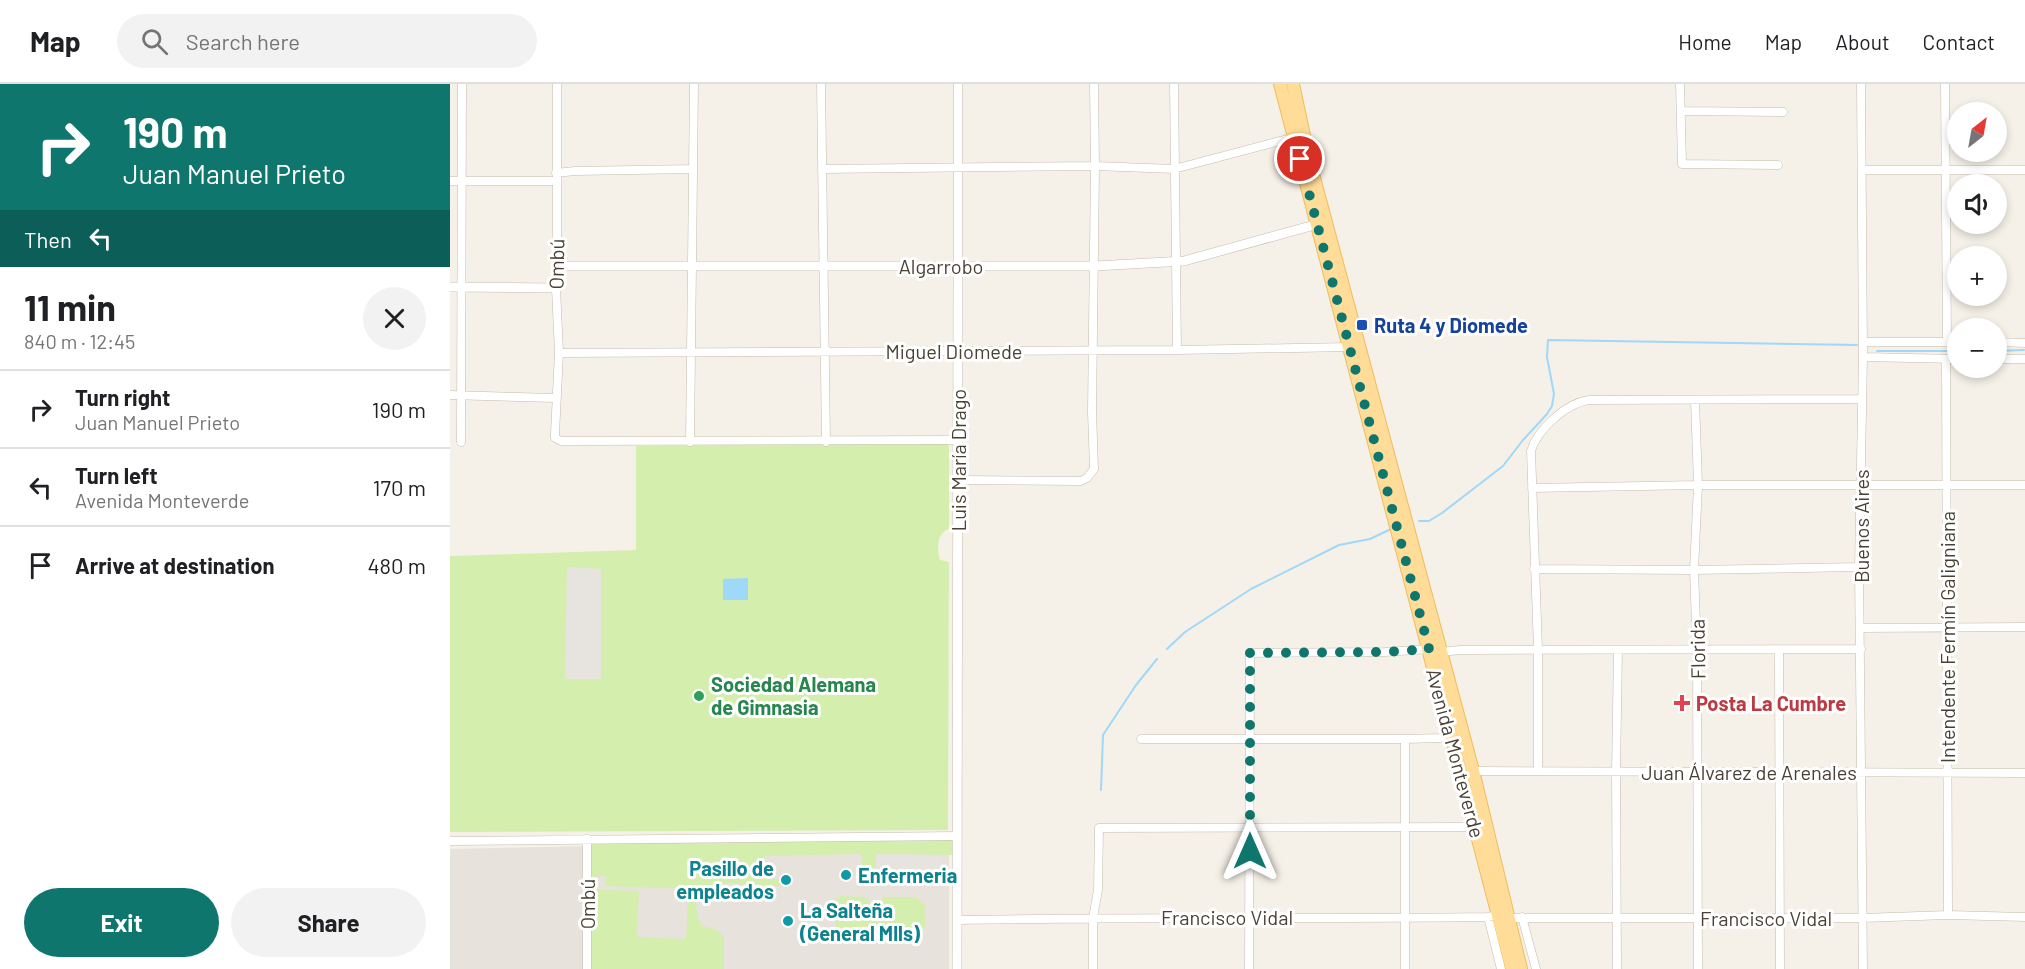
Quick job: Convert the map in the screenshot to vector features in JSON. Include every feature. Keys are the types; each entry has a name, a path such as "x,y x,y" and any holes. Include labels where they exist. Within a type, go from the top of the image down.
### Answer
{"main road":[{"name":"Avenida Monteverde","path":"1280,84 1349,346 1435,650 1473,771 1498,917 1521,969"},
{"name":"Avenida Monteverde","path":"1293,84 1309,159 1435,650 1451,735 1512,969"}],"street":[{"path":"461,442 462,84"},
{"name":"Ombú","path":"557,84 558,266 556,288 559,353 555,398 555,438 561,441 690,442"},
{"path":"694,84 690,442 958,440"},
{"path":"821,84 826,442"},
{"name":"Luis María Drago","path":"957,969 958,266 956,167 958,84"},
{"path":"958,480 1080,481 1087,478 1094,469 1092,412 1095,266 1094,84"},
{"path":"1174,84 1177,350"},
{"path":"1680,84 1682,164 1778,165"},
{"name":"Buenos Aires","path":"1861,84 1863,357 1859,567 1862,649 1863,969"},
{"path":"1863,342 1947,342 1945,84"},
{"path":"1682,111 1783,112"},
{"path":"822,169 1095,166 1174,169 1294,137"},
{"path":"450,181 556,177 575,171 693,170"},
{"path":"1863,170 2025,170"},
{"name":"Algarrobo","path":"558,266 1095,266 1176,263 1318,224"},
{"path":"450,287 556,288"},
{"path":"2007,342 2025,343"},
{"name":"Miguel Diomede","path":"559,353 1094,351 1349,346"},
{"path":"1863,357 1946,359"},
{"name":"Intendente Fermín Galigniana","path":"1946,359 1948,915"},
{"path":"2007,359 2025,359"},
{"path":"450,395 555,398"},
{"path":"1538,771 1538,650 1531,451 1534,440 1544,428 1571,406 1583,401 1862,399"},
{"name":"Florida","path":"1695,400 1698,485 1694,570 1697,650 1698,969"},
{"path":"1532,488 1698,485 2025,485"},
{"path":"1534,569 1694,570 1859,567"},
{"path":"1861,628 2025,627"},
{"path":"1249,969 1250,653 1862,649"},
{"path":"1617,969 1618,650"},
{"path":"1779,650 1780,969"},
{"path":"1141,739 1405,739 1440,738 1451,735"},
{"path":"1405,739 1405,969"},
{"name":"Juan Álvarez de Arenales","path":"1473,771 2025,773"},
{"path":"1093,969 1093,918 1098,890 1099,828 1476,827"},
{"path":"450,841 957,836"},
{"name":"Ombú","path":"587,839 587,969"},
{"name":"Francisco Vidal","path":"957,920 1249,917 1862,918 1948,915 2025,917"},
{"path":"1498,917 1501,969"},
{"path":"1522,917 1536,969"}],"shaded area":[{"path":"567,567 601,569 601,679 565,679"},
{"path":"949,843 949,969 450,969 450,849"},
{"path":"877,855 941,856 940,886 877,885"}],"green space":[{"name":"Sociedad Alemana de Gimnasia","path":"946,443 949,446 949,529 942,534 938,546 940,560 949,562 948,830 450,832 450,556 636,550 636,446"},
{"path":"953,839 952,855 876,854 876,868 862,868 861,854 765,856 766,879 783,879 783,886 715,882 715,890 605,886 605,876 596,876 597,887 590,887 589,840"},
{"path":"587,889 639,891 637,937 686,939 688,893 696,902 703,925 715,929 724,937 724,969 587,969"},
{"path":"840,896 865,897 871,905 871,917 875,917 875,906 883,897 916,897 925,905 925,927 917,934 880,932 865,928 835,928 835,898"}],"water":[{"path":"748,578 748,600 723,600 723,579"}],"waterway":[{"path":"1419,521 1429,521 1442,513 1503,466 1547,414 1552,406 1554,394 1547,357 1548,340 1857,345"},
{"path":"2007,351 2024,350"},
{"path":"1877,351 1947,351"},
{"path":"1167,649 1185,632 1251,589 1339,545 1370,539 1391,529"},
{"path":"1101,790 1103,735 1136,685 1157,659"}],"place":[{"name":"Ruta 4 y Diomede","path":"1362,325"},
{"name":"Sociedad Alemana de Gimnasia","path":"699,696"},
{"name":"Posta La Cumbre","path":"1682,703"},
{"name":"Enfermeria","path":"846,875"},
{"name":"Pasillo de empleados","path":"786,880"},
{"name":"La Salteña (General Mlls)","path":"788,921"}],"route":[{"path":"1250,851 1250,653 1385,652 1429,649 1300,159"}]}
